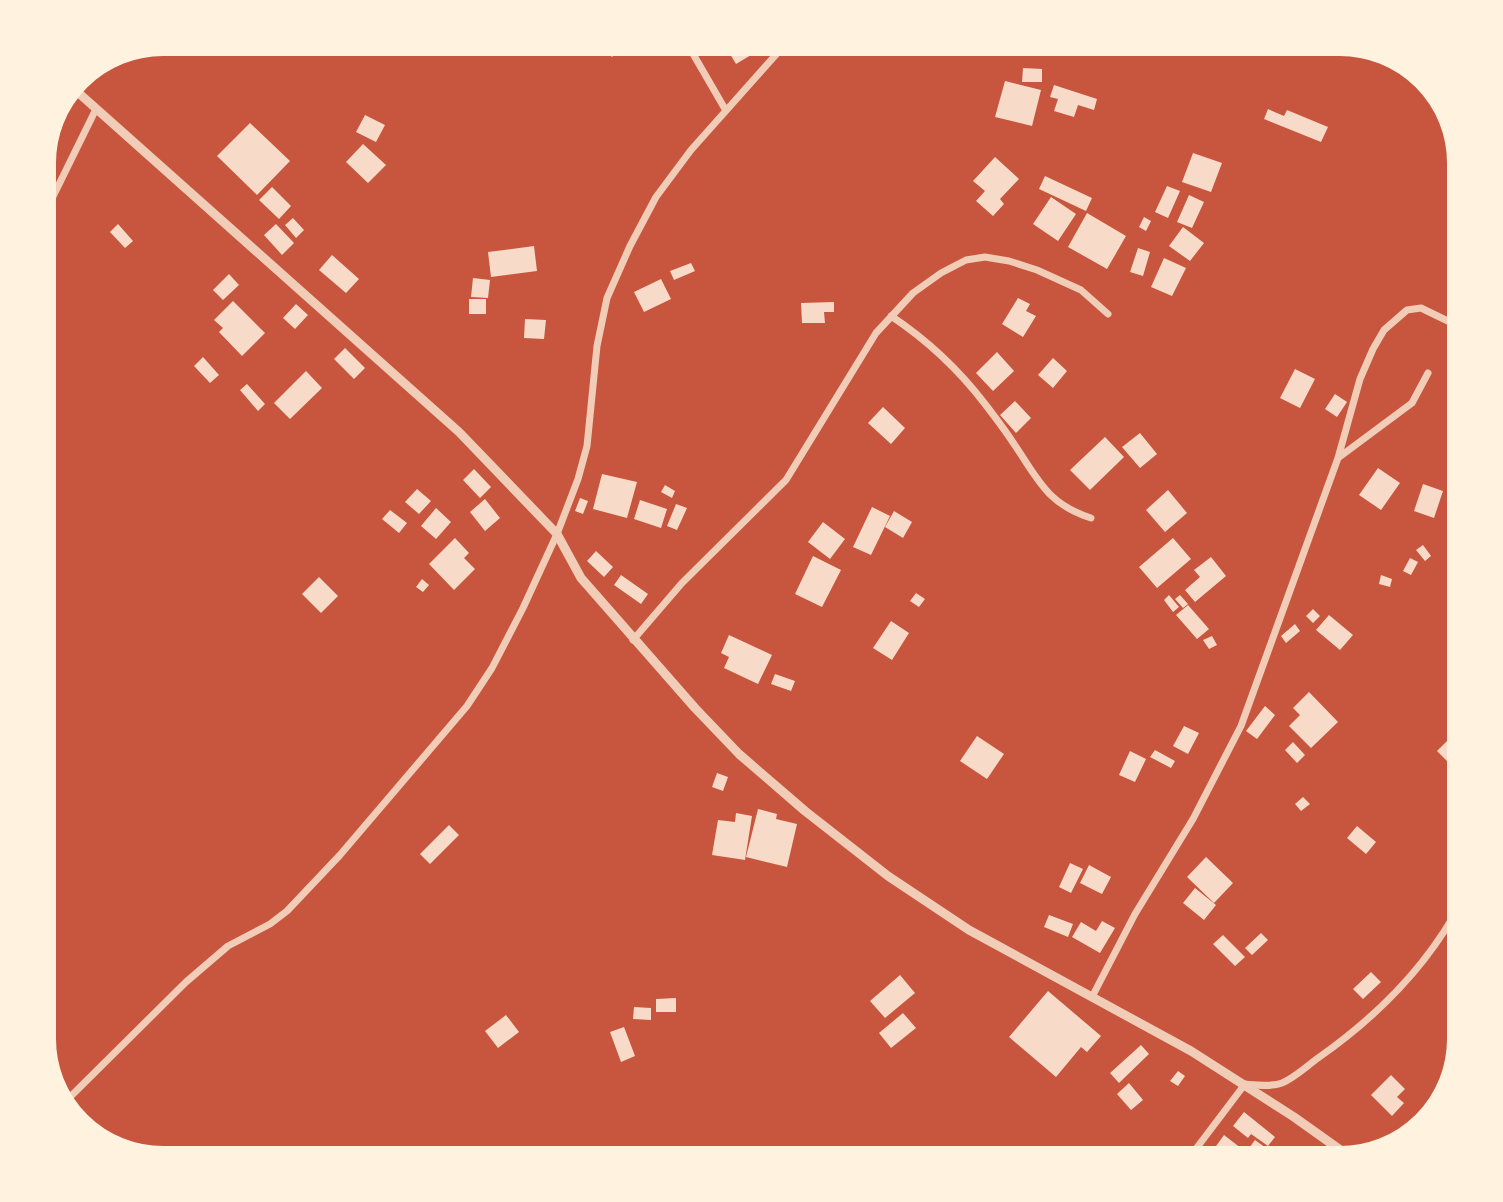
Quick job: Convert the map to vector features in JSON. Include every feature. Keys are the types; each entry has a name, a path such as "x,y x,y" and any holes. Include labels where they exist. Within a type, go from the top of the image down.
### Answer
{"street":[{"path":"693,54 725,109"},
{"path":"71,1096 186,982 228,946 270,924 287,911 340,855 467,706 492,668 517,620 557,534 578,479 587,446 597,346 607,298 630,246 656,197 725,109 776,54"},
{"path":"79,94 459,432 557,534 581,578 633,640 739,754 864,858 969,930 1245,1084 1337,1148"},
{"path":"54,195 96,109"},
{"path":"633,640 682,583 786,480 859,360 891,316 913,293 941,273 966,260 985,257 1037,270 1066,282 1081,290 1108,314"},
{"path":"1092,997 1135,914 1193,819 1241,726 1338,458 1360,379 1373,349 1394,319 1407,310 1421,308 1449,322"},
{"path":"891,316 924,340 982,401 1045,492 1075,513 1091,518"},
{"path":"1338,458 1412,403 1428,373"},
{"path":"1245,1084 1282,1083 1345,1039 1420,968 1449,925"},
{"path":"1197,1148 1245,1084"}],"building":[{"path":"730,54 750,54 751,55 736,64"},
{"path":"1023,68 1042,69 1042,82 1022,82"},
{"path":"1005,81 1041,90 1032,126 995,117"},
{"path":"1054,85 1097,99 1094,110 1078,105 1074,117 1054,111 1058,99 1050,97"},
{"path":"1268,109 1284,116 1287,110 1328,127 1321,142 1264,119"},
{"path":"365,115 385,125 376,142 356,132"},
{"path":"250,123 290,161 257,195 217,156"},
{"path":"363,144 386,165 368,183 346,162"},
{"path":"1193,153 1222,163 1211,192 1182,182"},
{"path":"995,157 1019,179 1000,199 1004,204 993,216 976,201 985,191 973,181"},
{"path":"1045,176 1092,198 1086,211 1039,189"},
{"path":"1167,186 1180,191 1168,218 1155,212"},
{"path":"272,187 291,206 279,219 259,200"},
{"path":"1189,195 1204,202 1192,228 1177,222"},
{"path":"1051,197 1076,214 1058,241 1033,224"},
{"path":"1087,213 1126,236 1107,269 1068,247"},
{"path":"1144,217 1151,221 1146,231 1139,227"},
{"path":"293,218 304,230 296,238 285,225"},
{"path":"118,224 133,241 125,248 110,232"},
{"path":"276,224 294,243 282,255 264,235"},
{"path":"1183,227 1204,243 1190,261 1169,246"},
{"path":"534,246 537,271 491,277 488,252"},
{"path":"1138,248 1150,252 1143,276 1130,272"},
{"path":"332,255 359,279 346,293 319,270"},
{"path":"1164,258 1186,268 1172,296 1151,287"},
{"path":"691,263 695,271 674,280 670,271"},
{"path":"229,274 239,285 223,300 213,290"},
{"path":"473,278 490,280 488,298 471,297"},
{"path":"661,279 671,299 644,312 634,292"},
{"path":"1018,298 1030,304 1026,311 1036,316 1023,337 1002,324"},
{"path":"469,299 486,299 486,314 469,314"},
{"path":"233,301 265,333 242,356 219,332 223,328 214,320"},
{"path":"834,302 834,312 824,312 825,323 802,323 801,303"},
{"path":"296,304 308,315 295,329 283,318"},
{"path":"525,319 546,320 544,339 524,338"},
{"path":"345,348 365,368 354,379 334,359"},
{"path":"997,352 1014,371 993,391 976,373"},
{"path":"203,357 219,375 210,383 194,366"},
{"path":"1053,358 1067,371 1053,388 1038,375"},
{"path":"1295,369 1315,379 1300,408 1280,398"},
{"path":"306,371 322,388 290,419 274,403"},
{"path":"247,384 265,404 258,411 240,390"},
{"path":"1335,394 1347,402 1337,417 1325,409"},
{"path":"1015,401 1031,418 1016,433 1000,415"},
{"path":"883,407 905,428 891,444 868,423"},
{"path":"1140,433 1157,454 1140,468 1122,447"},
{"path":"1105,437 1124,457 1090,490 1070,470"},
{"path":"1378,468 1400,483 1381,510 1359,495"},
{"path":"474,469 491,487 480,498 463,480"},
{"path":"602,474 637,482 627,518 593,509"},
{"path":"1423,484 1443,491 1434,518 1414,511"},
{"path":"665,485 675,491 672,498 661,492"},
{"path":"417,489 431,501 419,514 405,502"},
{"path":"1168,490 1187,513 1165,532 1146,510"},
{"path":"580,498 588,501 583,514 575,511"},
{"path":"485,499 500,518 485,531 470,512"},
{"path":"640,500 667,509 661,528 634,519"},
{"path":"676,504 687,508 677,530 667,526"},
{"path":"872,507 890,516 871,555 853,547"},
{"path":"436,508 451,522 436,539 421,526"},
{"path":"390,510 407,523 399,533 382,519"},
{"path":"894,511 912,522 903,538 885,527"},
{"path":"823,522 845,539 830,559 808,542"},
{"path":"455,538 469,553 464,558 475,569 454,590 429,564"},
{"path":"1173,538 1191,559 1157,588 1139,567"},
{"path":"1423,545 1431,556 1425,561 1416,550"},
{"path":"596,551 613,567 604,577 587,561"},
{"path":"813,556 841,570 822,607 795,594"},
{"path":"1211,557 1226,576 1195,602 1185,590 1200,577 1194,570"},
{"path":"1410,558 1418,562 1411,575 1403,571"},
{"path":"621,575 648,594 641,604 614,585"},
{"path":"1381,575 1392,579 1390,587 1379,584"},
{"path":"319,577 338,596 321,613 302,594"},
{"path":"422,579 429,585 423,592 416,587"},
{"path":"916,593 925,599 919,607 910,601"},
{"path":"1169,595 1179,607 1173,612 1164,600"},
{"path":"1180,595 1188,604 1183,608 1175,599"},
{"path":"1188,605 1209,629 1197,639 1176,615"},
{"path":"1313,609 1320,616 1313,623 1306,616"},
{"path":"1329,615 1353,635 1340,650 1316,630"},
{"path":"891,621 909,633 892,660 873,648"},
{"path":"1295,624 1300,631 1286,643 1281,636"},
{"path":"729,635 772,655 758,684 724,668 729,657 721,653"},
{"path":"1212,636 1217,645 1209,649 1203,640"},
{"path":"775,674 795,681 791,691 771,684"},
{"path":"1309,692 1338,722 1311,748 1289,726 1300,715 1293,708"},
{"path":"1265,706 1275,715 1257,739 1246,731"},
{"path":"1184,726 1199,733 1188,754 1173,746"},
{"path":"977,736 1004,754 987,779 960,761"},
{"path":"1449,739 1449,763 1437,751"},
{"path":"1293,742 1305,755 1297,763 1285,750"},
{"path":"1155,750 1175,761 1171,768 1150,757"},
{"path":"1130,751 1146,759 1135,782 1119,775"},
{"path":"717,773 728,777 723,791 712,787"},
{"path":"1303,797 1310,804 1301,811 1295,804"},
{"path":"758,809 777,814 776,819 797,824 787,867 746,857"},
{"path":"736,813 752,816 745,860 712,855 718,820 735,822"},
{"path":"449,825 459,835 430,864 420,854"},
{"path":"1357,826 1376,842 1366,854 1347,838"},
{"path":"1206,857 1233,883 1214,903 1187,877"},
{"path":"1070,863 1083,869 1071,893 1059,887"},
{"path":"1089,865 1111,877 1102,894 1080,883"},
{"path":"1195,888 1216,905 1204,920 1183,903"},
{"path":"1049,915 1073,924 1068,937 1044,927"},
{"path":"1102,921 1115,928 1100,953 1072,937 1081,922 1096,931"},
{"path":"1261,933 1268,940 1252,955 1245,948"},
{"path":"1223,935 1245,957 1235,966 1213,944"},
{"path":"1371,972 1381,982 1363,999 1353,989"},
{"path":"900,975 915,993 885,1018 870,1001"},
{"path":"1048,991 1101,1036 1087,1052 1081,1047 1056,1077 1009,1037"},
{"path":"676,998 676,1012 656,1012 656,999"},
{"path":"634,1007 651,1008 651,1020 633,1019"},
{"path":"903,1013 916,1028 891,1048 879,1033"},
{"path":"506,1015 519,1032 498,1048 485,1031"},
{"path":"624,1027 635,1056 621,1062 610,1032"},
{"path":"1141,1045 1149,1054 1119,1083 1110,1073"},
{"path":"1178,1071 1185,1076 1178,1086 1170,1081"},
{"path":"1391,1075 1405,1089 1397,1097 1404,1103 1392,1116 1371,1095"},
{"path":"1129,1083 1143,1100 1131,1110 1117,1094"},
{"path":"1244,1112 1275,1137 1268,1146 1251,1134 1248,1138 1233,1126"},
{"path":"1224,1135 1241,1148 1215,1148"},
{"path":"1255,1140 1266,1148 1249,1148"}]}
